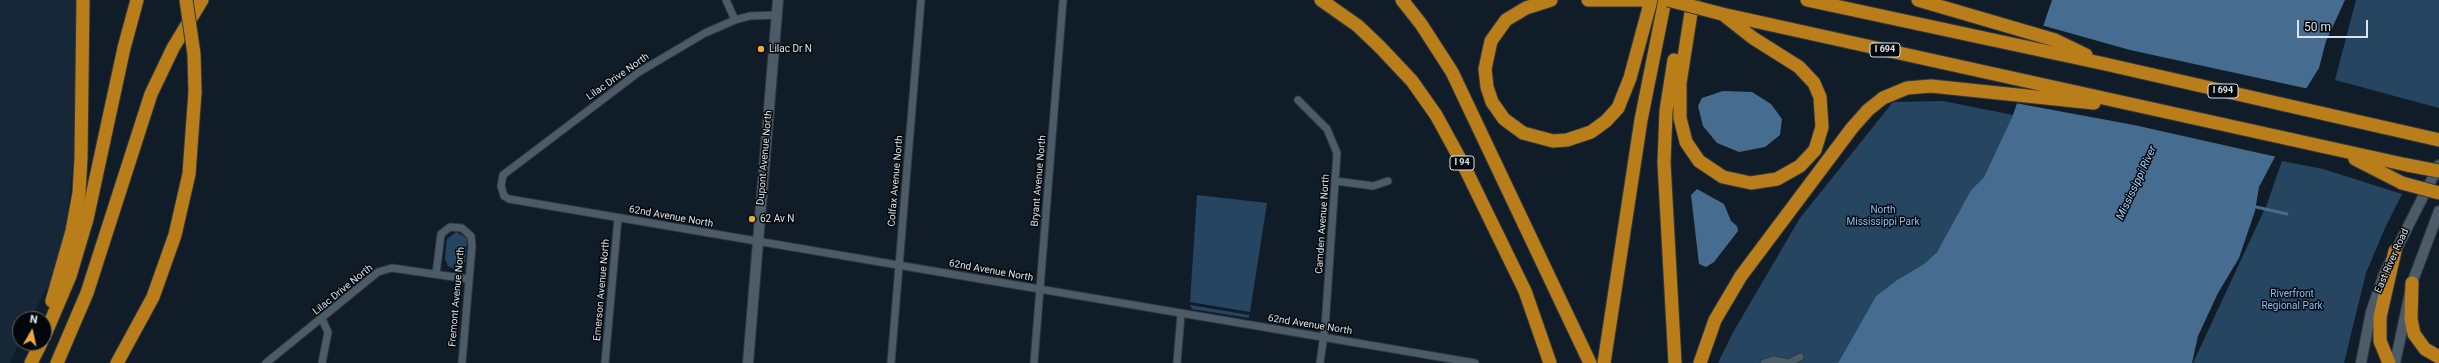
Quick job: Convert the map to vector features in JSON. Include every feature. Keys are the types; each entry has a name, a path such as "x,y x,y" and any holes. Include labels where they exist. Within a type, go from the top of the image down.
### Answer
{"highway":[{"path":"47,311 68,249 79,193 81,158 83,0"},
{"path":"52,318 70,276 85,226 97,180 124,48 137,0"},
{"path":"117,363 153,298 175,235 189,174 195,92 194,54 186,0"},
{"path":"58,363 87,293 151,94 173,48 202,0"},
{"name":"I 94","path":"1321,0 1358,26 1380,47 1412,81 1436,115 1465,168 1525,291 1550,363"},
{"path":"1402,0 1421,24 1452,72 1590,363"},
{"path":"1551,0 1526,8 1506,20 1491,40 1484,69 1492,102 1504,119 1523,133 1553,141 1567,140 1591,132 1606,122 1618,108 1630,78 1652,0"},
{"path":"1588,0 1628,2 1642,0"},
{"path":"1604,363 1641,120 1667,0"},
{"name":"I 694","path":"1667,0 1722,14 2343,152 2439,171"},
{"path":"1675,363 1664,179 1664,136 1670,80 1689,0"},
{"path":"1693,0 1680,83 1680,118 1686,142 1699,161 1723,177 1751,183 1777,179 1800,166 1818,143 1822,111 1818,88 1791,60 1753,38 1722,14"},
{"name":"I 694","path":"1807,0 1990,41 2105,64 2439,140"},
{"path":"1918,0 2055,40 2105,64"},
{"path":"1700,363 1710,330 1729,294 1807,188 1868,110 1891,94 1914,87 1945,87 2158,110"},
{"path":"2340,118 2439,132"},
{"path":"2343,152 2402,183 2439,193"},
{"path":"2389,363 2380,341 2380,317 2395,251"},
{"path":"2412,283 2412,327 2421,345 2439,357"},
{"path":"27,363 32,351"},
{"path":"31,363 37,351"}],"street":[{"path":"726,0 735,20"},
{"name":"Dupont Avenue North","path":"748,363 778,0"},
{"name":"Colfax Avenue North","path":"891,363 921,0"},
{"name":"Bryant Avenue North","path":"1034,363 1063,0"},
{"name":"Lilac Drive North","path":"504,196 501,186 503,175 639,72 705,33 735,20 750,16 777,15"},
{"name":"Camden Avenue North","path":"1298,100 1328,130 1335,144 1337,157 1325,327 1322,338 1320,363"},
{"name":"East River Road","path":"2361,363 2374,302 2395,251 2439,165"},
{"path":"1336,181 1373,186 1388,181"},
{"name":"62nd Avenue North","path":"504,196 509,199 618,218 1475,363"},
{"path":"2395,363 2412,283 2439,211"},
{"name":"Emerson Avenue North","path":"605,363 618,218"},
{"name":"Fremont Avenue North","path":"436,274 441,234 450,227 462,228 471,236 462,363"},
{"name":"Lilac Drive North","path":"266,363 378,272 392,268 468,279"},
{"path":"1177,363 1181,314"},
{"path":"322,319 328,332 322,363"},
{"path":"1764,363 1773,360 1789,363 1800,357"}],"shaded area":[{"path":"0,0 78,0 77,126 66,228 54,274 34,311 12,311 12,351 15,351 10,363 0,363"}],"green space":[{"path":"2356,0 2439,0 2439,108 2335,80"},
{"name":"North Mississippi Park","path":"1943,101 2013,115 1984,177 1971,190 1937,252 1924,264 1897,280 1876,296 1838,363 1718,363 1732,334 1800,218 1893,102"},
{"name":"Riverfront Regional Park","path":"2282,161 2323,169 2402,194 2385,228 2366,273 2344,363 2193,363 2267,204"},
{"path":"1197,195 1267,203 1250,312 1190,302"},
{"path":"456,232 467,238 465,262 454,269 448,266 445,259 447,239"},
{"path":"1190,305 1249,315 1249,318 1192,309"}],"water":[{"name":"Mississippi River","path":"2052,0 2345,0 2326,41 2319,68 2289,116 2288,132 2259,187 2255,211 2239,258 2218,293 2198,336 2192,363 1838,363 1876,296 1897,280 1924,264 1937,252 1971,190 1984,177 2013,115"},
{"path":"1723,91 1752,92 1771,104 1782,119 1780,135 1765,147 1739,152 1717,143 1703,126 1698,106 1702,98"},
{"path":"1697,189 1724,204 1731,221 1737,226 1738,231 1714,262 1706,267 1699,264 1691,195"}],"pier":[{"path":"2041,25 2130,50 2309,89 2291,116 2290,133 2277,157 2134,125 2015,103"}],"waterway":[{"path":"2256,207 2287,214"}],"place":[{"name":"Lilac Dr N","path":"761,49"},
{"name":"62 Av N","path":"752,219"}]}
